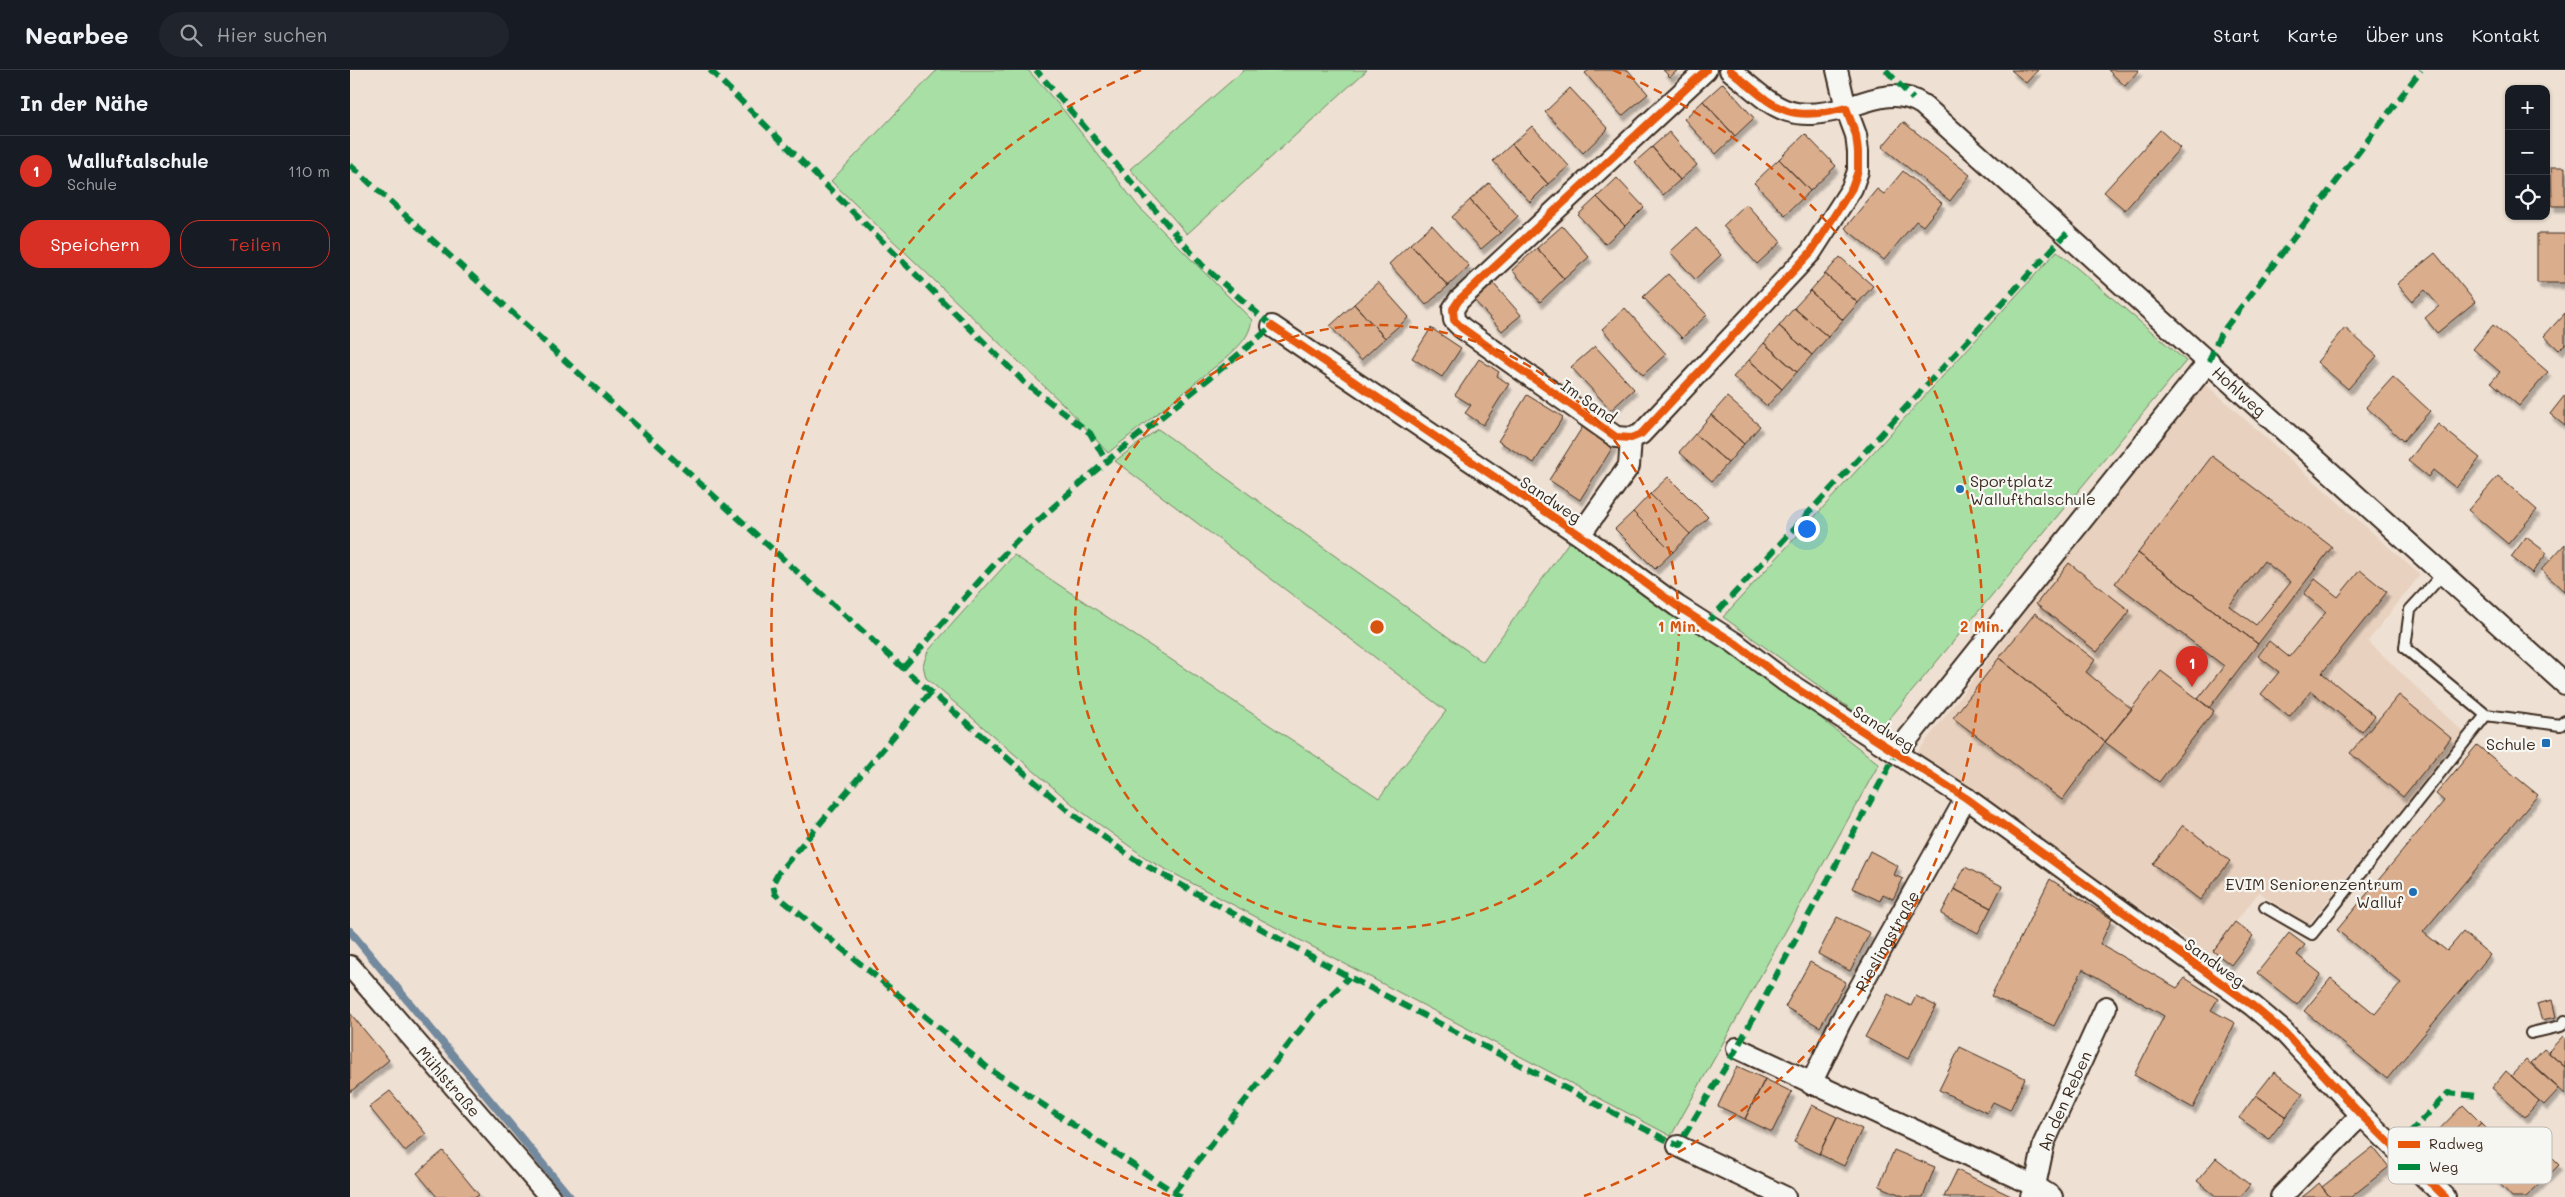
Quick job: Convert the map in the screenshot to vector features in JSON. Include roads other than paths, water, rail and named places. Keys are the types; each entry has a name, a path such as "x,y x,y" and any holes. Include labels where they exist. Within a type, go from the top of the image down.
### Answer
{"street":[{"name":"Im Sand","path":"1631,438 1616,437 1462,328 1454,320 1453,309 1459,300 1706,70"},
{"path":"1730,70 1772,104 1791,112 1819,115 1846,108"},
{"path":"1585,528 1629,466 1631,438 1641,434 1811,252 1852,188 1858,171 1856,135 1846,108 1837,70"},
{"name":"Hohlweg","path":"1846,108 1885,96 1901,95 1913,98 2208,361 2565,684"},
{"name":"Sandweg","path":"1272,326 1580,535 1677,606 1735,643 1784,681 1966,798 2253,1006 2284,1032 2388,1141"},
{"path":"1897,752 2208,361"},
{"name":"Rieslingstraße","path":"1811,1084 1840,1023 1966,798"},
{"name":"Mühlstraße","path":"351,969 550,1197"},
{"name":"An den Reben","path":"2039,1194 2044,1143 2106,1007"},
{"path":"1737,1048 2039,1194"},
{"path":"2281,1197 2361,1115"},
{"path":"1678,1146 1785,1197"},
{"name":"Sandweg","path":"2432,1184 2445,1197"}],"lane":[{"path":"2443,574 2410,610 2405,648 2486,715 2560,725 2565,721"},
{"path":"2265,907 2312,934 2486,715"},
{"path":"2531,1033 2561,1026 2565,1021"}],"waterway":[{"path":"350,931 570,1197"}],"place":[{"name":"Sportplatz Wallufthalschule","path":"1960,489"},
{"name":"Walluftalschule","path":"2192,687"},
{"name":"Schule","path":"2546,743"},
{"name":"EVIM Seniorenzentrum Walluf","path":"2413,892"}]}
